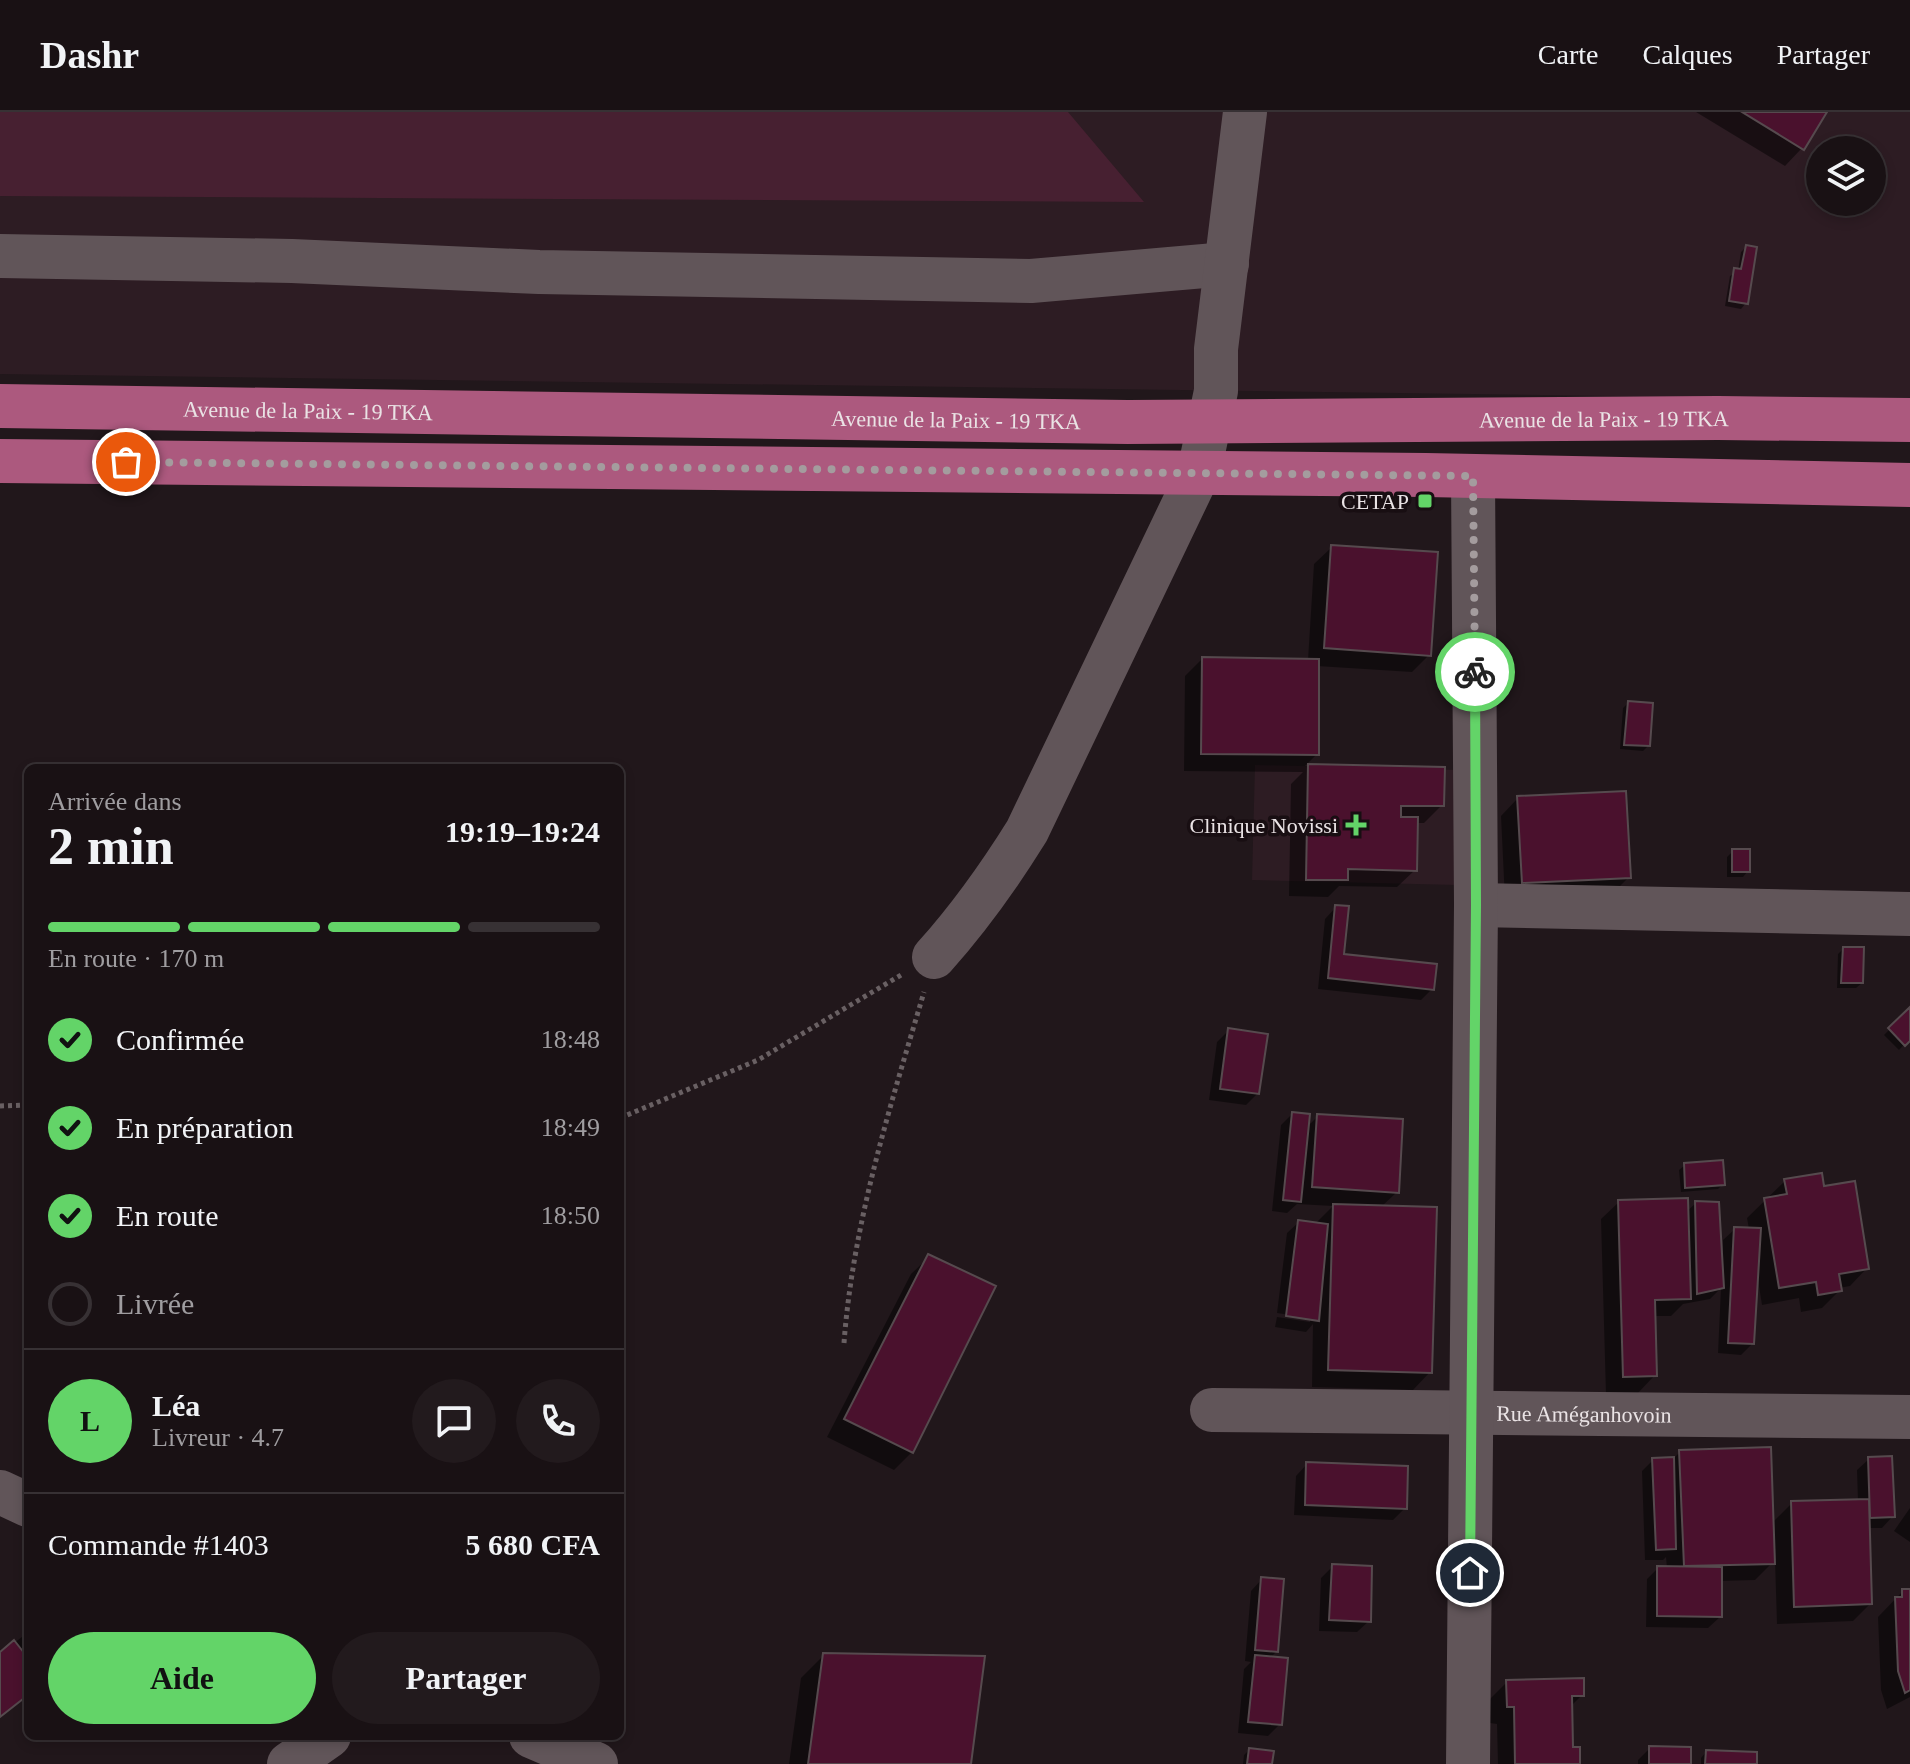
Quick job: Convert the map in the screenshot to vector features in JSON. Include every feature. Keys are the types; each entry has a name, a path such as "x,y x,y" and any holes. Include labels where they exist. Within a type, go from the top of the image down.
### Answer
{"main road":[{"name":"Avenue de la Paix - 19 TKA","path":"0,406 1128,422 1718,418 1910,420"},
{"path":"1718,418 1718,481"},
{"path":"0,461 1199,472 1910,485"}],"street":[{"path":"934,957 997,879 1027,831 1199,472 1216,391 1219,112"},
{"path":"1215,266 1245,112"},
{"path":"0,256 292,261 539,272 1031,281 1215,266"},
{"path":"1468,1764 1476,905 1473,476"},
{"path":"1476,905 1910,914"},
{"name":"Rue Améganhovoin","path":"1212,1410 1910,1417"},
{"path":"0,1492 24,1503"},
{"path":"289,1764 323,1740"},
{"path":"540,1740 596,1764"}],"path":[{"path":"624,1116 758,1060 934,957"},
{"path":"844,1343 847,1303 871,1177 934,957"},
{"path":"0,1106 24,1105"}],"shaded area":[{"path":"0,112 1910,112 1910,400 0,374"},
{"path":"0,112 1068,112 1144,202 0,196"},
{"name":"Clinique Novissi","path":"1255,765 1460,770 1457,885 1252,880"}],"building":[{"path":"1742,112 1827,112 1812,136 1806,136 1804,150"},
{"path":"1746,245 1757,247 1748,304 1729,301 1734,268 1741,269"},
{"path":"1331,545 1438,552 1431,656 1324,648"},
{"path":"1202,657 1319,659 1319,755 1201,754"},
{"path":"1628,701 1653,703 1650,746 1624,745"},
{"path":"1308,764 1445,767 1444,806 1401,806 1401,817 1418,817 1417,871 1348,869 1348,880 1306,880"},
{"path":"1626,791 1631,878 1522,883 1517,796"},
{"path":"1732,849 1750,849 1750,872 1732,872"},
{"path":"1335,905 1349,906 1344,954 1437,964 1434,990 1328,978"},
{"path":"1843,947 1864,947 1863,983 1841,983"},
{"path":"1910,1007 1910,1041 1905,1046 1888,1028"},
{"path":"1228,1028 1268,1034 1259,1094 1220,1089"},
{"path":"1292,1112 1310,1114 1301,1202 1283,1200"},
{"path":"1317,1114 1403,1119 1399,1193 1312,1187"},
{"path":"1723,1160 1725,1185 1685,1188 1684,1163"},
{"path":"1822,1173 1824,1186 1855,1181 1869,1269 1839,1274 1842,1291 1818,1295 1816,1282 1779,1288 1764,1198 1787,1194 1784,1179"},
{"path":"1688,1198 1691,1299 1655,1300 1657,1376 1623,1377 1618,1200"},
{"path":"1695,1201 1719,1202 1724,1288 1697,1294"},
{"path":"1333,1204 1437,1207 1432,1373 1328,1370"},
{"path":"1298,1220 1328,1224 1319,1321 1286,1316"},
{"path":"1734,1227 1761,1228 1754,1344 1728,1343"},
{"path":"928,1254 996,1286 913,1453 844,1419"},
{"path":"1771,1447 1775,1564 1684,1566 1679,1450"},
{"path":"1892,1456 1895,1517 1870,1518 1868,1457"},
{"path":"1674,1457 1676,1549 1656,1550 1652,1458"},
{"path":"1306,1462 1408,1466 1407,1509 1305,1505"},
{"path":"1869,1499 1872,1604 1794,1607 1791,1501"},
{"path":"1332,1564 1372,1566 1371,1622 1329,1620"},
{"path":"1657,1566 1722,1567 1722,1617 1657,1616"},
{"path":"1261,1577 1284,1579 1278,1652 1255,1650"},
{"path":"1902,1589 1910,1589 1910,1690 1905,1693 1898,1671 1895,1597 1902,1597"},
{"path":"14,1640 24,1653 24,1698 0,1717 0,1652"},
{"path":"823,1653 985,1656 971,1764 808,1764"},
{"path":"1255,1655 1288,1658 1282,1725 1248,1722"},
{"path":"1584,1678 1584,1696 1572,1696 1573,1747 1580,1747 1580,1764 1515,1764 1514,1707 1507,1707 1506,1680"},
{"path":"1649,1746 1691,1747 1691,1764 1649,1764"},
{"path":"1249,1748 1274,1751 1272,1764 1247,1764"},
{"path":"1706,1750 1757,1752 1757,1764 1705,1764"}],"way so far":[{"path":"126,462 1473,476 1475,672"}],"place":[{"name":"CETAP","path":"1425,501"},
{"name":"Clinique Novissi","path":"1356,825"}],"route":[{"path":"1470,1573 1475,672"}]}
